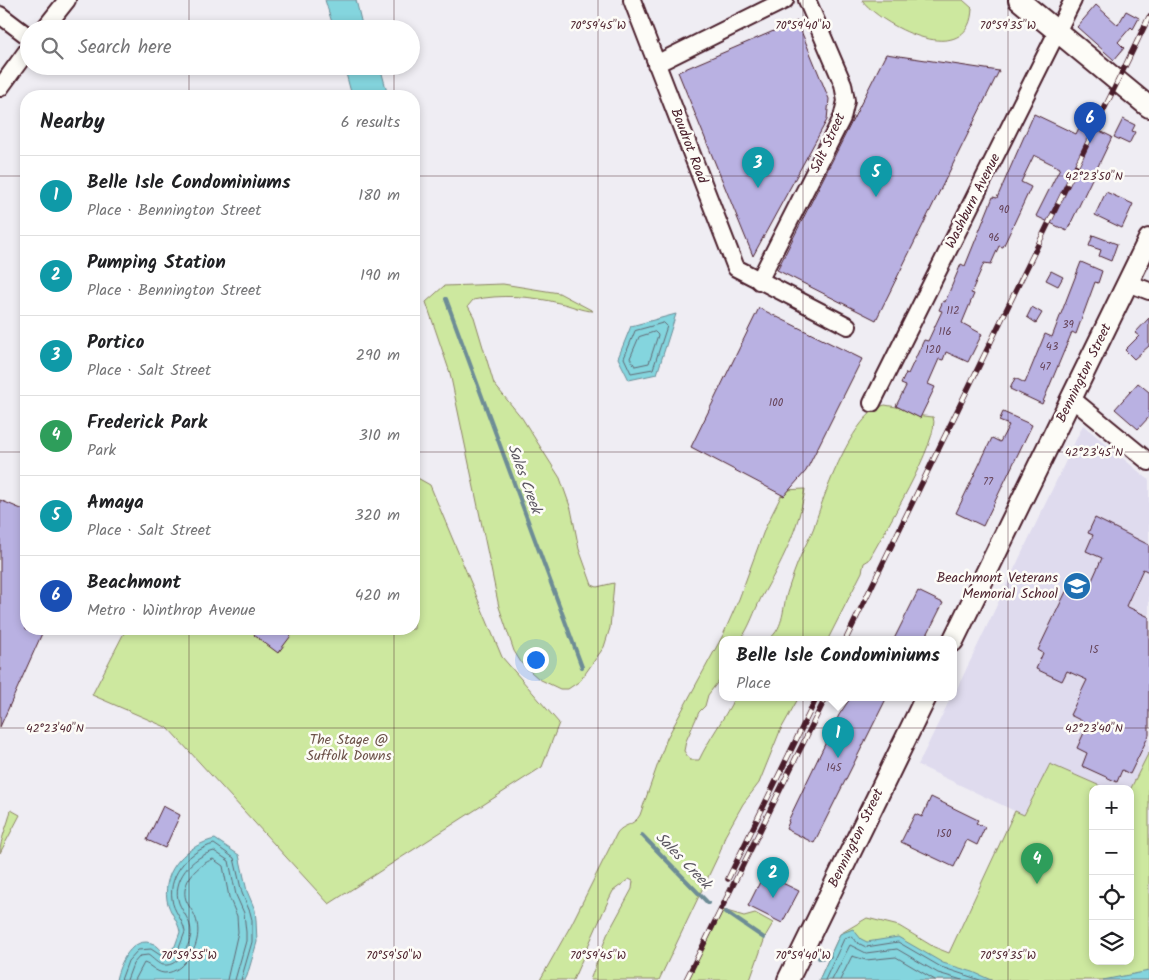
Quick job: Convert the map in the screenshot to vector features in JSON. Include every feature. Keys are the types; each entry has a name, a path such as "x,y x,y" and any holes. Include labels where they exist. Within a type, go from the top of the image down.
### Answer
{"main road":[{"path":"1019,0 1149,107"},
{"name":"Bennington Street","path":"955,636 1149,239"},
{"name":"Bennington Street","path":"788,980 924,701"}],"street":[{"path":"51,20 67,0"},
{"name":"Boudrot Road","path":"632,0 736,268 848,326"},
{"path":"656,64 785,0"},
{"name":"Salt Street","path":"760,281 842,118 846,101 843,84 807,0"},
{"name":"Washburn Avenue","path":"872,403 1073,0"},
{"path":"0,15 20,30"},
{"path":"0,88 20,60"},
{"path":"1128,283 1149,291"},
{"path":"1072,398 1149,462"}],"shaded area":[{"name":"Beachmont Veterans Memorial School","path":"1083,425 1149,480 1149,752 1132,785 1098,785 1050,764 1023,815 918,765 949,701 957,701 957,689"}],"green space":[{"path":"862,0 963,0 972,8 968,27 957,37 942,40 924,38 887,22 872,11"},
{"path":"503,284 559,293 593,311 527,297 483,298 473,300 468,306 474,317 494,384 522,418 560,478 571,509 579,549 592,585 597,587 614,583 610,628 604,647 580,681 568,689 560,689 539,679 522,664 514,651 499,607 450,373 426,302 444,286"},
{"path":"885,405 902,408 914,415 933,417 933,428 920,465 869,560 864,563 862,572 830,636 772,636 778,629 794,572 813,530 832,477 851,439 873,411"},
{"name":"The Stage @ Suffolk Downs","path":"420,479 430,485 502,657 559,723 542,767 329,904 168,728 92,695 123,635 420,635"},
{"path":"805,489 794,532 743,636 722,636 739,599 765,528 784,490"},
{"path":"719,642 719,680 708,695 705,706 699,712 686,741 684,751 690,760 699,760 733,701 797,701 780,731 759,783 743,804 725,836 720,852 659,980 590,980 607,935 632,889 633,881 629,879 613,891 573,980 540,980 571,925 617,833 638,819 667,738"},
{"path":"1149,752 1149,980 819,980 840,934 867,918 899,926 934,947 949,953 1015,811 1024,815 1050,764 1098,785 1089,785 1089,965 1134,965 1132,785"},
{"path":"11,810 20,815 0,853 1,842"},
{"path":"723,910 744,916 755,913 773,923 766,935 750,980 688,980"}],"water":[{"path":"325,0 356,0 361,20 331,20"},
{"path":"346,75 382,75 386,90 350,90"},
{"path":"676,314 657,374 629,380 618,358 631,326"},
{"path":"215,839 239,855 247,891 255,910 257,942 245,980 116,980 124,959 133,947 139,943 154,944 165,954 175,946 180,932 167,900 169,878 179,860 187,853 205,842"},
{"path":"853,929 861,939 867,942 898,937 943,963 973,972 991,980 819,980 840,934"},
{"path":"1149,971 1149,980 1103,980"}],"building":[{"path":"1096,5 1118,25 1126,11 1139,18 1133,29 1131,27 1118,42 1124,48 1114,60 1077,27"},
{"path":"797,21 829,99 827,120 753,256 678,72"},
{"path":"886,54 999,71 876,320 777,270"},
{"path":"1034,114 1076,134 1082,122 1112,137 1067,231 1036,216 1060,168 1034,155 1021,182 1031,187 1003,247 999,246 991,264 984,263 971,293 974,294 962,323 982,334 968,362 946,352 943,360 939,359 928,384 935,387 920,418 896,406 906,386 901,384 906,373 908,374 924,340 928,341 942,311 939,310 943,301 945,302 961,264 965,266 993,197 997,198"},
{"path":"1123,119 1135,125 1132,131 1135,132 1129,144 1114,137"},
{"path":"1106,192 1133,204 1122,228 1095,215"},
{"path":"1093,235 1117,244 1111,261 1099,256 1101,250 1089,246"},
{"path":"1081,262 1102,271 1098,283 1095,282 1076,334 1072,332 1042,404 1010,389 1015,378 1025,383 1045,334 1052,337"},
{"path":"1051,271 1063,277 1058,286 1046,280"},
{"path":"1032,307 1042,313 1036,323 1027,317"},
{"path":"759,308 862,359 806,471 784,496 691,447"},
{"path":"1149,318 1149,346 1134,359 1125,350 1139,336 1135,333"},
{"path":"1138,383 1149,392 1149,417 1138,429 1115,409"},
{"path":"1003,412 1032,425 983,526 956,513 992,438 1000,442 1009,425 999,421"},
{"path":"0,500 20,508 20,635 41,635 0,727"},
{"path":"1095,518 1149,545 1149,572 1143,569 1126,606 1149,617 1149,735 1130,774 1122,770 1117,782 1082,766 1087,753 1077,748 1088,724 1070,715 1087,680 1067,671 1062,681 1036,669 1043,653 1038,650 1072,579 1089,587 1102,558 1086,551 1093,535 1088,533"},
{"path":"918,591 943,603 926,636 896,636"},
{"path":"254,635 292,635 278,653"},
{"path":"848,701 885,701 814,843 786,829 788,821 839,715"},
{"path":"931,797 978,820 976,823 985,827 977,845 967,840 954,867 901,842 915,814 922,817"},
{"path":"163,806 180,815 165,848 147,840"},
{"path":"764,874 799,891 782,923 748,906"}],"waterway":[{"name":"Sales Creek","path":"446,299 582,667"},
{"name":"Sales Creek","path":"642,835 708,903"},
{"name":"Sales Creek","path":"726,912 764,938"},
{"name":"Sales Creek","path":"819,958 830,956"}],"railway":[{"path":"847,636 1149,17"},
{"path":"728,879 815,701"},
{"path":"686,980 824,701"}],"place":[{"name":"Beachmont","path":"1090,143"},
{"name":"Portico","path":"758,188"},
{"name":"Amaya","path":"876,197"},
{"name":"Beachmont Veterans Memorial School","path":"1077,586"},
{"name":"Belle Isle Condominiums","path":"838,758"},
{"name":"Frederick Park","path":"1037,884"},
{"name":"Pumping Station","path":"773,898"}]}
